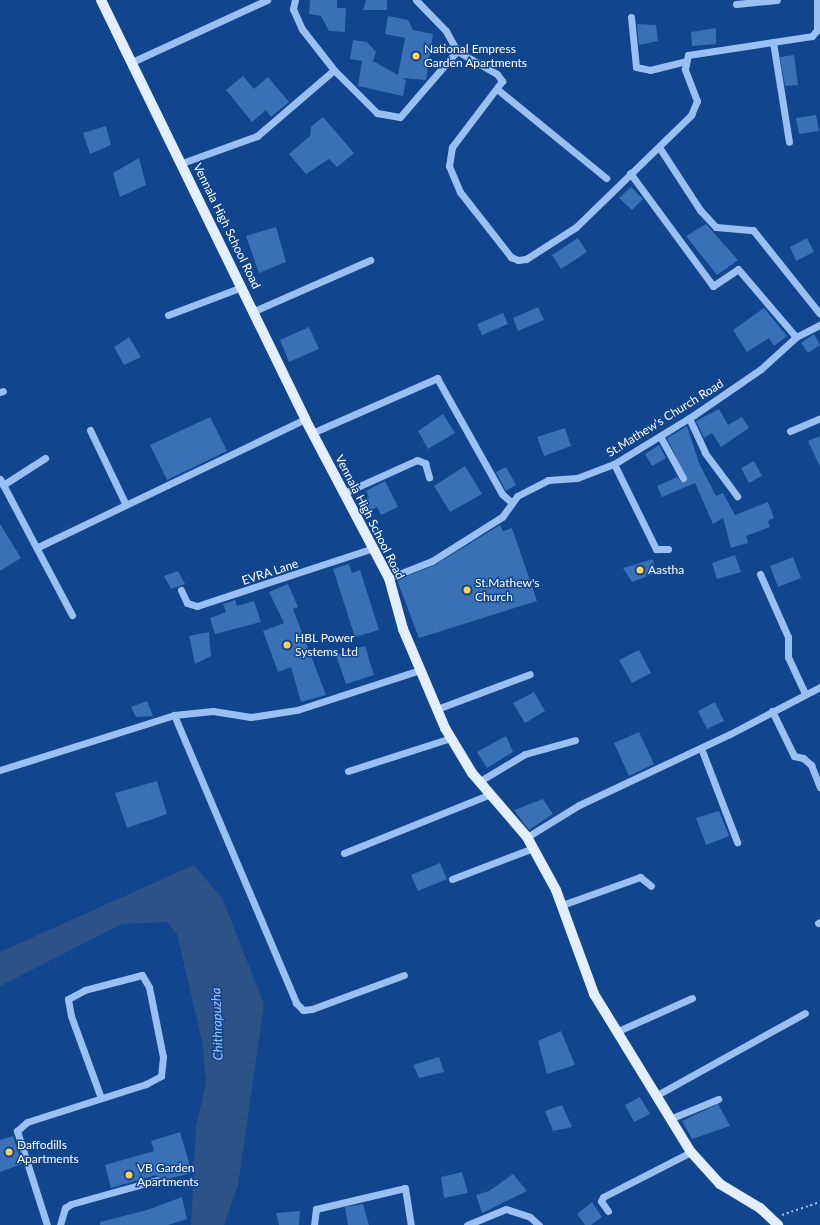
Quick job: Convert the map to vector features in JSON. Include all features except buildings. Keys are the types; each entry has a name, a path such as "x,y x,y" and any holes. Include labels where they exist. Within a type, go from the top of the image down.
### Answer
{"main road":[{"name":"Vennala High School Road","path":"101,0 182,163 305,419 389,578 403,629 451,738 480,781 527,837 562,905 594,994 645,1078 672,1118 691,1152 720,1184 775,1222"}],"street":[{"path":"132,62 267,0"},
{"path":"295,0 293,9 302,29 334,70 377,113 400,117 457,51"},
{"path":"416,0 446,31 457,51 497,74 502,81 452,147 448,166 460,192 511,257 526,259 576,227 630,172 659,147 696,108 685,61 688,55 698,52 812,36 817,30 817,0"},
{"path":"736,4 777,0"},
{"path":"631,17 636,67 650,70 685,61"},
{"path":"773,42 790,142"},
{"path":"182,163 257,136 334,70"},
{"path":"497,89 606,178"},
{"path":"659,147 700,210 716,227 753,230 820,314"},
{"path":"630,172 713,286 738,269 796,338"},
{"path":"254,311 370,260"},
{"path":"168,315 242,287"},
{"name":"St.Mathew's Church Road","path":"389,578 432,561 502,517 517,496 548,480 577,478 614,464 689,418 761,369 796,338 820,325"},
{"path":"312,433 437,378 502,494 512,503"},
{"path":"689,418 705,452 737,496"},
{"path":"790,431 820,418"},
{"path":"38,547 305,419"},
{"path":"90,430 126,505"},
{"path":"660,436 683,478"},
{"path":"45,458 2,482 38,547 72,615"},
{"path":"344,493 417,460 425,463 429,477"},
{"path":"614,464 656,550 668,549"},
{"name":"EVRA Lane","path":"181,590 187,603 197,606 373,548"},
{"path":"760,574 788,637 788,657 805,693"},
{"path":"0,770 174,715 213,711 251,717 297,710 420,670"},
{"path":"437,709 530,674"},
{"path":"527,837 579,805 701,748 805,693 820,687"},
{"path":"772,711 794,756 803,758 811,765 820,787"},
{"path":"174,715 296,1003 303,1010 312,1009 404,975"},
{"path":"348,771 451,738"},
{"path":"480,781 525,754 575,740"},
{"path":"701,748 737,842"},
{"path":"344,853 490,794"},
{"path":"452,879 533,848"},
{"path":"562,905 640,877 651,886"},
{"path":"47,1225 18,1138 18,1128 101,1098 158,1080 163,1072 149,987 142,975 85,990 68,999 70,1016 101,1098"},
{"path":"618,1032 692,998"},
{"path":"657,1095 805,1013"},
{"path":"672,1118 718,1099"},
{"path":"608,1211 601,1201 603,1197 691,1152"},
{"path":"60,1225 65,1208 71,1204 157,1180"},
{"path":"314,1225 316,1208 405,1188 411,1225"},
{"path":"467,1225 506,1208 530,1217 539,1225"}],"path":[{"path":"775,1222 820,1202"}],"water":[{"name":"Chithrapuzha","path":"194,865 222,898 264,1004 238,1185 224,1225 191,1225 196,1127 206,1083 203,1046 177,934 167,922 122,924 0,986 0,952"}],"place":[{"name":"National Empress Garden Apartments","path":"416,56"},
{"name":"Aastha","path":"640,570"},
{"name":"St.Mathew's Church","path":"467,590"},
{"name":"HBL Power Systems Ltd","path":"287,645"},
{"name":"Daffodills Apartments","path":"9,1152"},
{"name":"VB Garden Apartments","path":"129,1175"}]}
